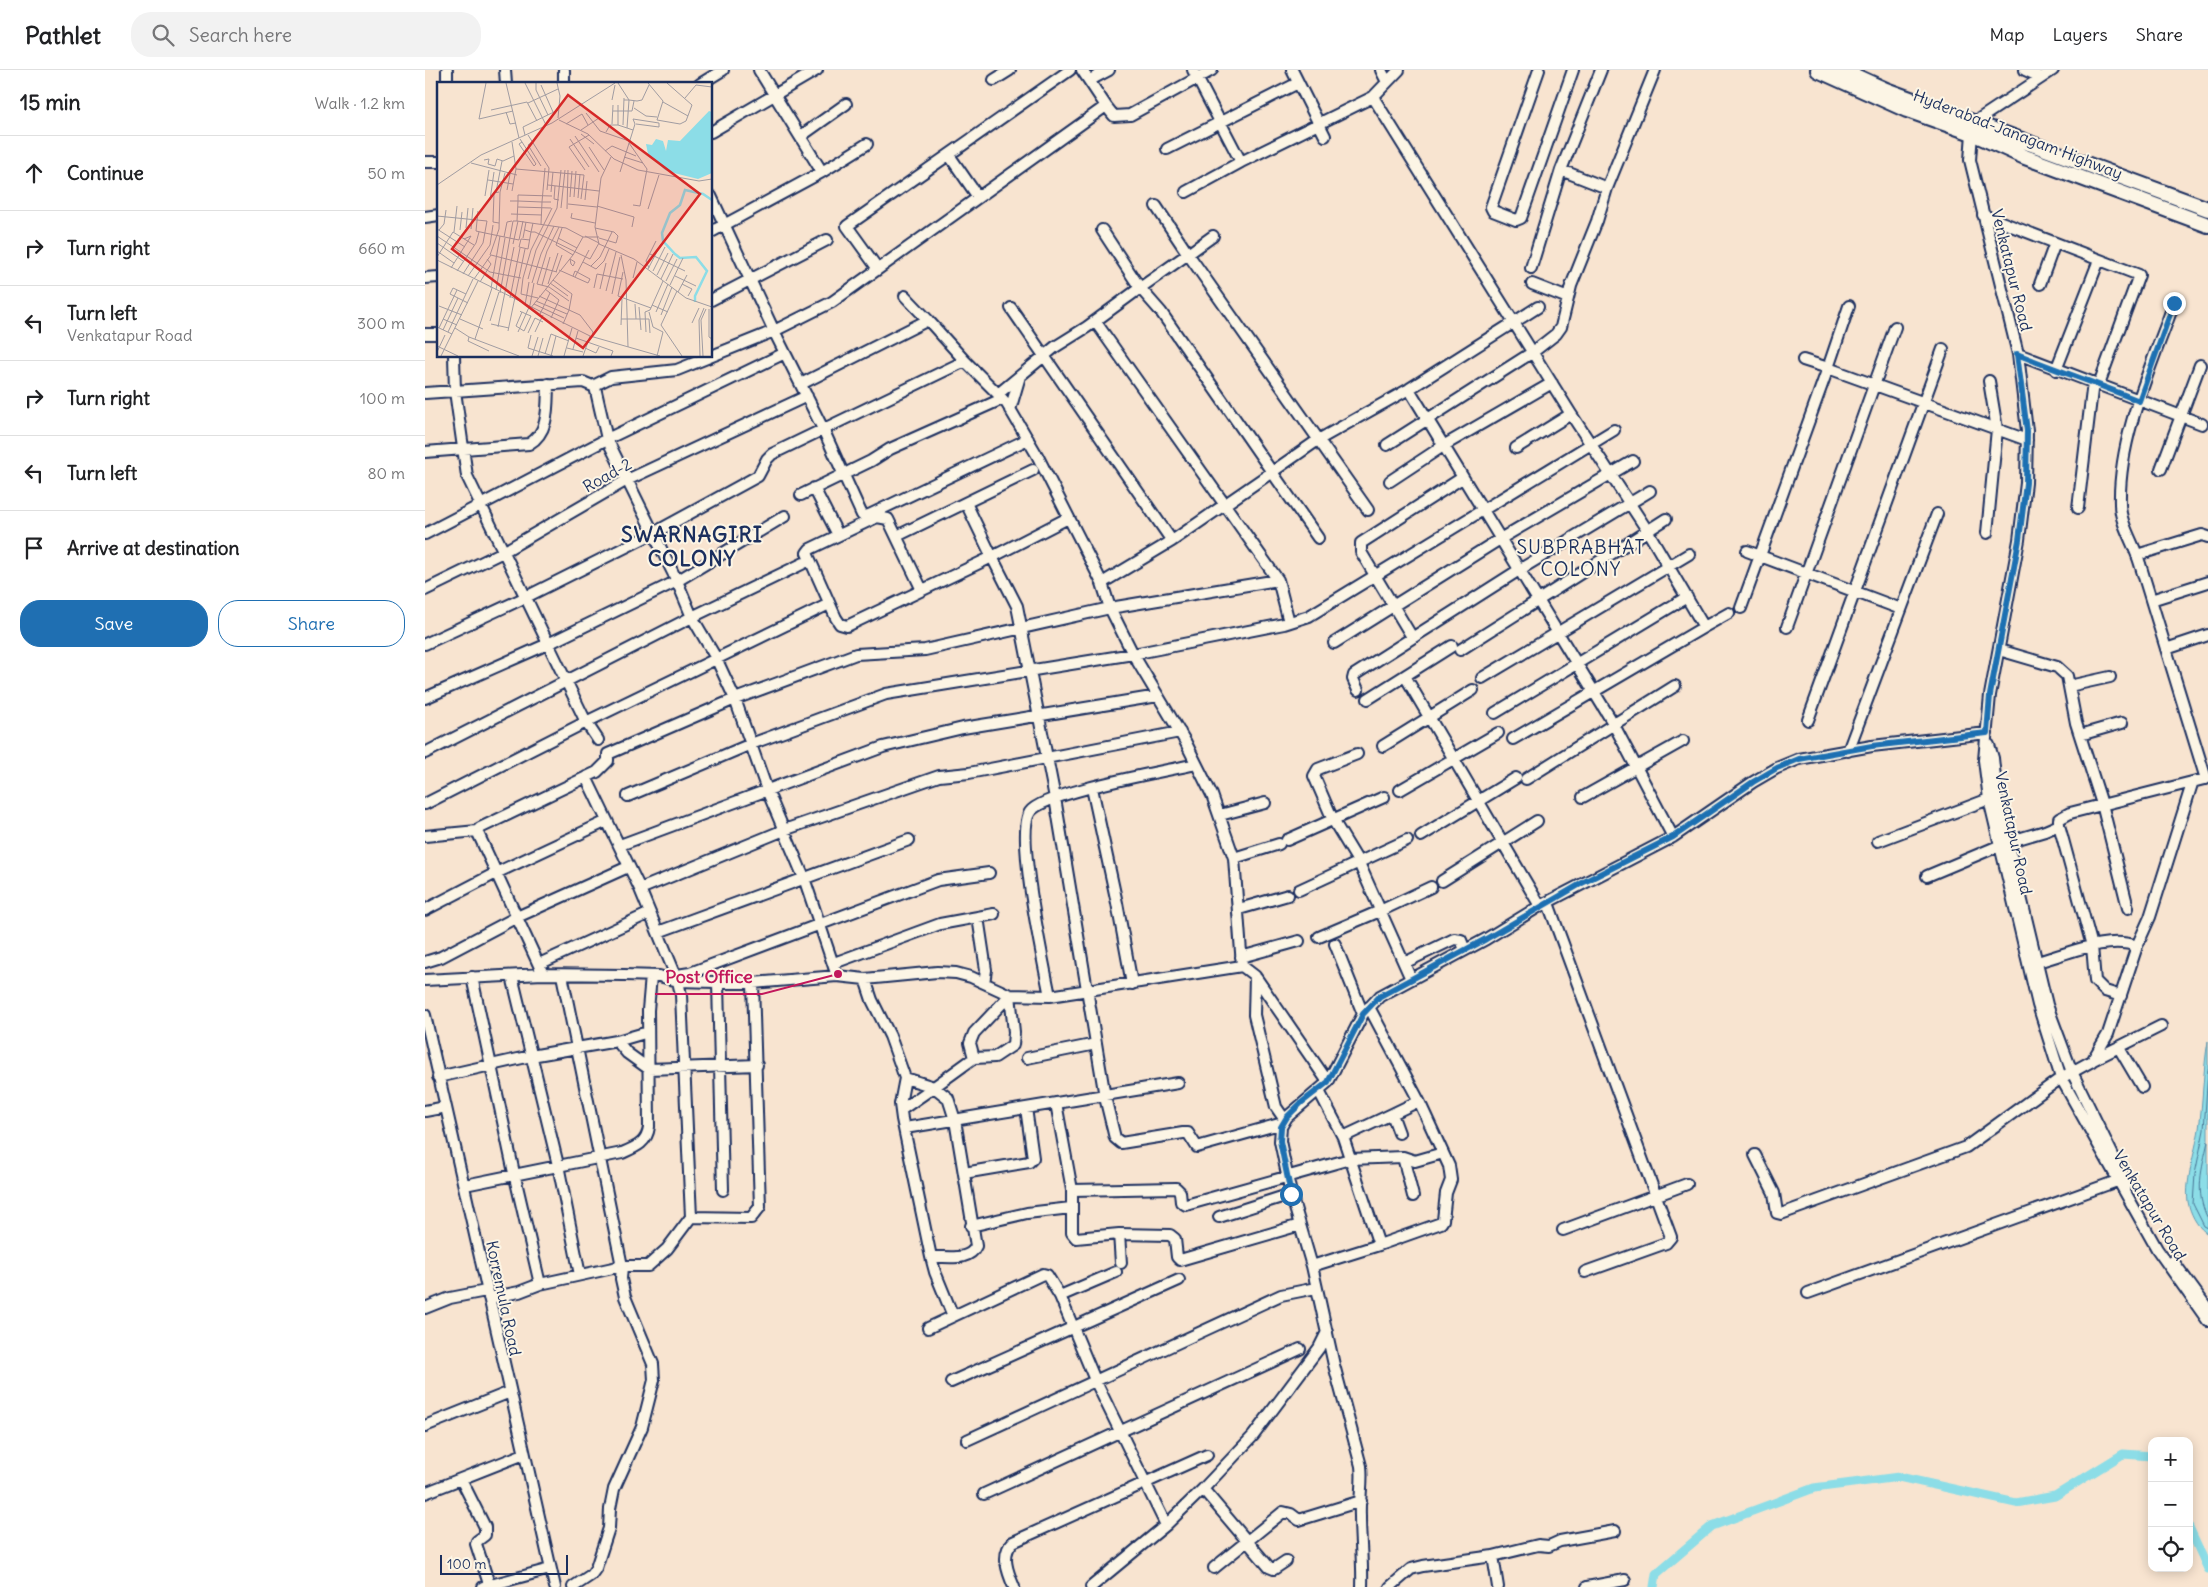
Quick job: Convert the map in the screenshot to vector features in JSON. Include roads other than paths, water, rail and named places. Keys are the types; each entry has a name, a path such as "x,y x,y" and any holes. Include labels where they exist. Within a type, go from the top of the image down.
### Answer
{"highway":[{"name":"Hyderabad-Janagam Highway","path":"1818,70 1907,110 1973,128 2208,209"},
{"name":"Hyderabad-Janagam Highway","path":"1842,70 1861,74 1886,90 1973,128 2025,157 2208,225"}],"street":[{"path":"703,82 723,70"},
{"path":"759,70 822,172"},
{"path":"713,131 817,70"},
{"path":"994,80 1010,70"},
{"path":"878,269 847,226 1070,70"},
{"path":"1082,70 1105,106 1114,116 1131,115 1196,74 1212,70"},
{"path":"1090,80 1109,70"},
{"path":"1292,70 1325,136"},
{"path":"1381,70 1387,82"},
{"path":"1186,192 1241,162 1373,97 1399,70"},
{"path":"1539,70 1491,207 1493,211 1516,220 1521,218 1573,70"},
{"path":"1531,268 1561,170 1601,70"},
{"path":"1387,445 1533,352 1556,334 1561,327 1568,298 1607,188 1655,70"},
{"path":"2025,70 2040,77"},
{"path":"1973,128 2040,77 2053,70"},
{"path":"1196,74 1241,162"},
{"path":"1167,148 1298,83"},
{"path":"1373,97 1571,414 1647,530 1704,628"},
{"path":"801,136 846,104"},
{"path":"713,356 774,331 832,302 1105,106"},
{"name":"Venkatapur Road","path":"1973,128 1970,160 2017,354 2027,440 2026,483 2020,531 1990,695 1984,760 1989,799 2004,844 2038,1005 2061,1078 2117,1181 2157,1249 2208,1321"},
{"path":"713,231 822,172 867,144"},
{"path":"949,156 978,197"},
{"path":"1561,170 1607,188"},
{"path":"713,201 774,331 823,428 842,474 864,516 1028,439"},
{"path":"1156,206 1368,510"},
{"path":"1983,215 2139,275 2096,383 2078,508"},
{"path":"1102,230 1140,288 1161,312 1319,538"},
{"path":"801,494 871,460 890,448 1000,396 1044,356 1213,236"},
{"path":"713,299 749,278 827,240"},
{"path":"2040,284 2055,243"},
{"path":"2055,370 2099,260"},
{"path":"1532,284 1568,298"},
{"path":"905,296 1000,396 1011,410 1028,439 1103,583 1110,608 1133,654 1180,732 1220,815 1234,858 1242,962 1255,976 1328,1082"},
{"path":"2121,996 2105,990 2095,981 2092,946 2059,825 2059,819 2066,814 2102,804 2207,779 2137,554 2119,503 2125,453 2139,401 2174,303"},
{"path":"1741,608 1849,306"},
{"path":"1103,583 1172,541 1318,440 1409,389 1538,307"},
{"path":"1011,308 1172,541"},
{"path":"801,384 928,320"},
{"path":"1095,321 1278,580 1289,622"},
{"path":"1787,627 1895,327"},
{"path":"1808,720 1943,349"},
{"path":"425,534 607,439 785,353"},
{"path":"2017,354 2055,370 2096,383 2203,424"},
{"path":"454,358 455,391 467,476 480,506 550,642 586,722 598,740"},
{"path":"593,386 611,377 677,370 707,358"},
{"path":"1803,360 2027,440"},
{"path":"425,644 526,597 653,534 758,476 767,459 772,454 965,361"},
{"path":"2161,469 2200,365"},
{"path":"1011,410 1020,376"},
{"path":"1987,533 1997,429 1989,381"},
{"path":"425,393 583,382 597,390 607,439 677,581 692,617 716,658 735,699 767,790 804,878 837,976"},
{"path":"1390,482 1443,446 1552,383"},
{"path":"425,452 529,444 540,435 547,419 548,384"},
{"path":"1409,389 1613,723 1638,767 1673,837"},
{"name":"Road-2","path":"425,590 503,552 627,480 807,396"},
{"path":"1516,448 1571,414"},
{"path":"628,796 751,744 886,694 1133,654 1289,622 1312,615 1481,509 1613,430"},
{"path":"1334,643 1500,539 1633,461"},
{"path":"899,534 1033,470"},
{"path":"1412,637 1361,552 1361,543 1463,478"},
{"path":"815,488 836,531"},
{"path":"1358,690 1353,679 1354,675 1519,570 1650,491"},
{"path":"966,503 1017,606 1020,630 1055,798 1089,990 1105,1097 1115,1138 1119,1143 1183,1132 1188,1134 1197,1147 1284,1122"},
{"path":"1848,751 1937,514"},
{"path":"425,698 550,642 677,581 785,516"},
{"path":"922,590 888,519 883,517 877,517 810,549 807,553 841,624 847,626 858,622 1068,518"},
{"path":"1368,698 1539,600 1666,518"},
{"path":"2137,554 2201,535 2208,537"},
{"path":"1747,551 1901,609"},
{"path":"1482,678 1689,554"},
{"path":"425,753 692,617 804,563"},
{"path":"425,836 477,831 586,777 605,765 608,754 735,699 856,654 925,650 1020,630 1110,608 1278,580"},
{"path":"2151,600 2208,582"},
{"path":"1495,713 1687,597"},
{"path":"425,804 586,722 825,606"},
{"path":"1513,740 1729,613"},
{"path":"2166,649 2208,635"},
{"path":"1999,650 2057,667 2067,676 2080,735 2102,804 2128,908"},
{"path":"1405,676 1503,844 1544,905 1670,1233 1670,1240 1666,1244 1585,1272"},
{"path":"2069,686 2110,677"},
{"path":"1421,836 1521,779 1675,686"},
{"path":"1383,746 1473,690"},
{"path":"620,845 883,747 963,728 1038,714 1158,696"},
{"path":"2080,735 2122,723"},
{"path":"640,889 784,830 939,776 969,773 1047,756 1180,732"},
{"path":"1400,790 1498,734"},
{"path":"1362,1587 1363,1560 1359,1514 1361,1466 1312,1266 1291,1194 1280,1141 1284,1122 1301,1103 1319,1091 1328,1082 1366,1011 1380,996 1544,905 1673,837 1753,782 1777,768 1799,759 1872,746 1987,738 2004,844 2047,1005 2072,1072 2123,1178 2162,1245 2208,1309"},
{"path":"1583,797 1683,741"},
{"path":"1357,754 1315,771 1318,787 1333,820 1359,863 1411,979"},
{"path":"1049,996 1027,866 1026,837 1028,814 1036,806 1055,798 1196,764"},
{"path":"425,1308 450,1298 519,1292 540,1284 623,1266 648,1266 667,1249 691,1217 681,994 677,978 640,889 586,777"},
{"path":"2092,1060 2108,1034 2137,946 2150,917 2192,784"},
{"path":"1092,788 1117,902 1132,984"},
{"path":"1234,858 1283,842 1384,797"},
{"path":"1879,842 1989,799"},
{"path":"1220,815 1265,803"},
{"path":"425,910 495,873 607,821"},
{"path":"1442,881 1537,821"},
{"path":"1927,876 2004,844 2045,832 2059,825"},
{"path":"477,831 541,969 562,975 651,976 718,983 753,983 837,976 865,979 937,972 956,973 985,983 1010,995 1049,996 1132,984 1242,962 1299,941"},
{"path":"658,932 909,840"},
{"path":"1299,890 1407,840"},
{"path":"425,962 441,956 517,917 628,867"},
{"path":"677,978 820,926 938,880 989,873"},
{"path":"1319,936 1380,911 1431,887"},
{"path":"1239,909 1288,895"},
{"path":"425,980 512,976 541,969 650,914"},
{"path":"834,963 940,924 994,914"},
{"path":"978,917 986,970 985,983"},
{"path":"1404,963 1454,939 1461,940 1465,950"},
{"path":"2037,962 2092,946 2126,942 2137,946"},
{"path":"1312,1266 1431,1227 1443,1220 1446,1193 1451,1180 1449,1166 1419,1102 1366,1011 1335,944"},
{"path":"562,975 579,1048 623,1266 621,1279 625,1297 653,1364 654,1380 642,1427 614,1489 609,1528 596,1568 591,1575 573,1587"},
{"path":"512,976 558,1165 580,1276"},
{"path":"465,1185 514,1173 601,1156 638,1146 648,1136 648,1032 651,976"},
{"path":"1255,976 1253,1015 1276,1107 1284,1122"},
{"path":"472,977 540,1284"},
{"path":"865,979 872,1000 890,1036 905,1078 901,1110 931,1258 953,1316"},
{"path":"718,983 722,1067 723,1190"},
{"path":"691,1217 751,1218 760,1206 753,983"},
{"path":"901,1110 974,1058 995,1057 1013,1045 1014,1032 1010,995"},
{"path":"974,1058 970,1043 974,1033 1010,995"},
{"name":"Korremula Road","path":"425,1015 555,1587"},
{"path":"1755,1155 1774,1193 1777,1213 1781,1214 1966,1147 2061,1078 2092,1060 2161,1026"},
{"path":"438,1077 491,1064 617,1041 648,1032"},
{"path":"617,1041 627,1053 649,1069 757,1065"},
{"path":"1027,1058 1096,1044"},
{"path":"2119,1048 2141,1087"},
{"path":"905,1078 934,1087 948,1098 955,1120 971,1226 976,1246 970,1255 964,1257 931,1258"},
{"path":"905,1128 1177,1084"},
{"path":"1319,1091 1343,1137 1379,1245"},
{"path":"1343,1137 1419,1102"},
{"path":"1056,1103 1072,1190 1072,1233 1076,1238 1119,1234 1169,1235 1175,1239 1177,1258 1180,1260 1300,1225"},
{"path":"425,1111 446,1107"},
{"path":"964,1173 1029,1162 1033,1158 1026,1108"},
{"path":"1392,1114 1399,1132"},
{"path":"1072,1190 1176,1188 1180,1192 1181,1202 1186,1205 1287,1175 1350,1159 1403,1157 1415,1161 1443,1153"},
{"path":"1403,1157 1413,1196"},
{"path":"1808,1293 2117,1181"},
{"path":"1563,1230 1687,1184"},
{"path":"1219,1217 1291,1194"},
{"path":"971,1226 1027,1213 1071,1208"},
{"path":"1060,1296 1118,1267 1119,1234"},
{"path":"928,1328 1043,1274 1051,1278 1095,1380 1166,1525"},
{"path":"951,1382 1179,1280"},
{"path":"967,1440 1281,1295 1316,1288"},
{"path":"1091,1587 1166,1525 1253,1436 1319,1348 1327,1332"},
{"path":"984,1494 1300,1348"},
{"path":"425,1426 510,1392"},
{"path":"425,1493 524,1454"},
{"path":"1013,1587 1006,1564 1006,1554 1008,1547 1013,1542 1207,1456"},
{"path":"461,1479 486,1532 476,1544 487,1586 550,1569"},
{"path":"1203,1488 1272,1569 1286,1561"},
{"path":"1214,1568 1283,1512 1291,1514 1299,1520 1361,1501"},
{"path":"1390,1587 1411,1569 1423,1566 1493,1556 1538,1545 1549,1546 1559,1541 1615,1531"},
{"path":"1493,1556 1498,1587"},
{"path":"1587,1587 1625,1580"}],"water":[{"path":"2208,1041 2208,1234 2199,1226 2194,1218 2189,1206 2188,1188 2199,1129"}],"waterway":[{"path":"1654,1587 1656,1574 1712,1526 1814,1488 1899,1477 2016,1503 2055,1496 2123,1454 2148,1456"},
{"path":"2193,1536 2208,1569"}],"place":[{"name":"Post Office","path":"838,974"}],"district":[{"name":"SWARNAGIRI COLONY","path":"692,547"},
{"name":"SUBPRABHAT COLONY","path":"1581,558"}]}
